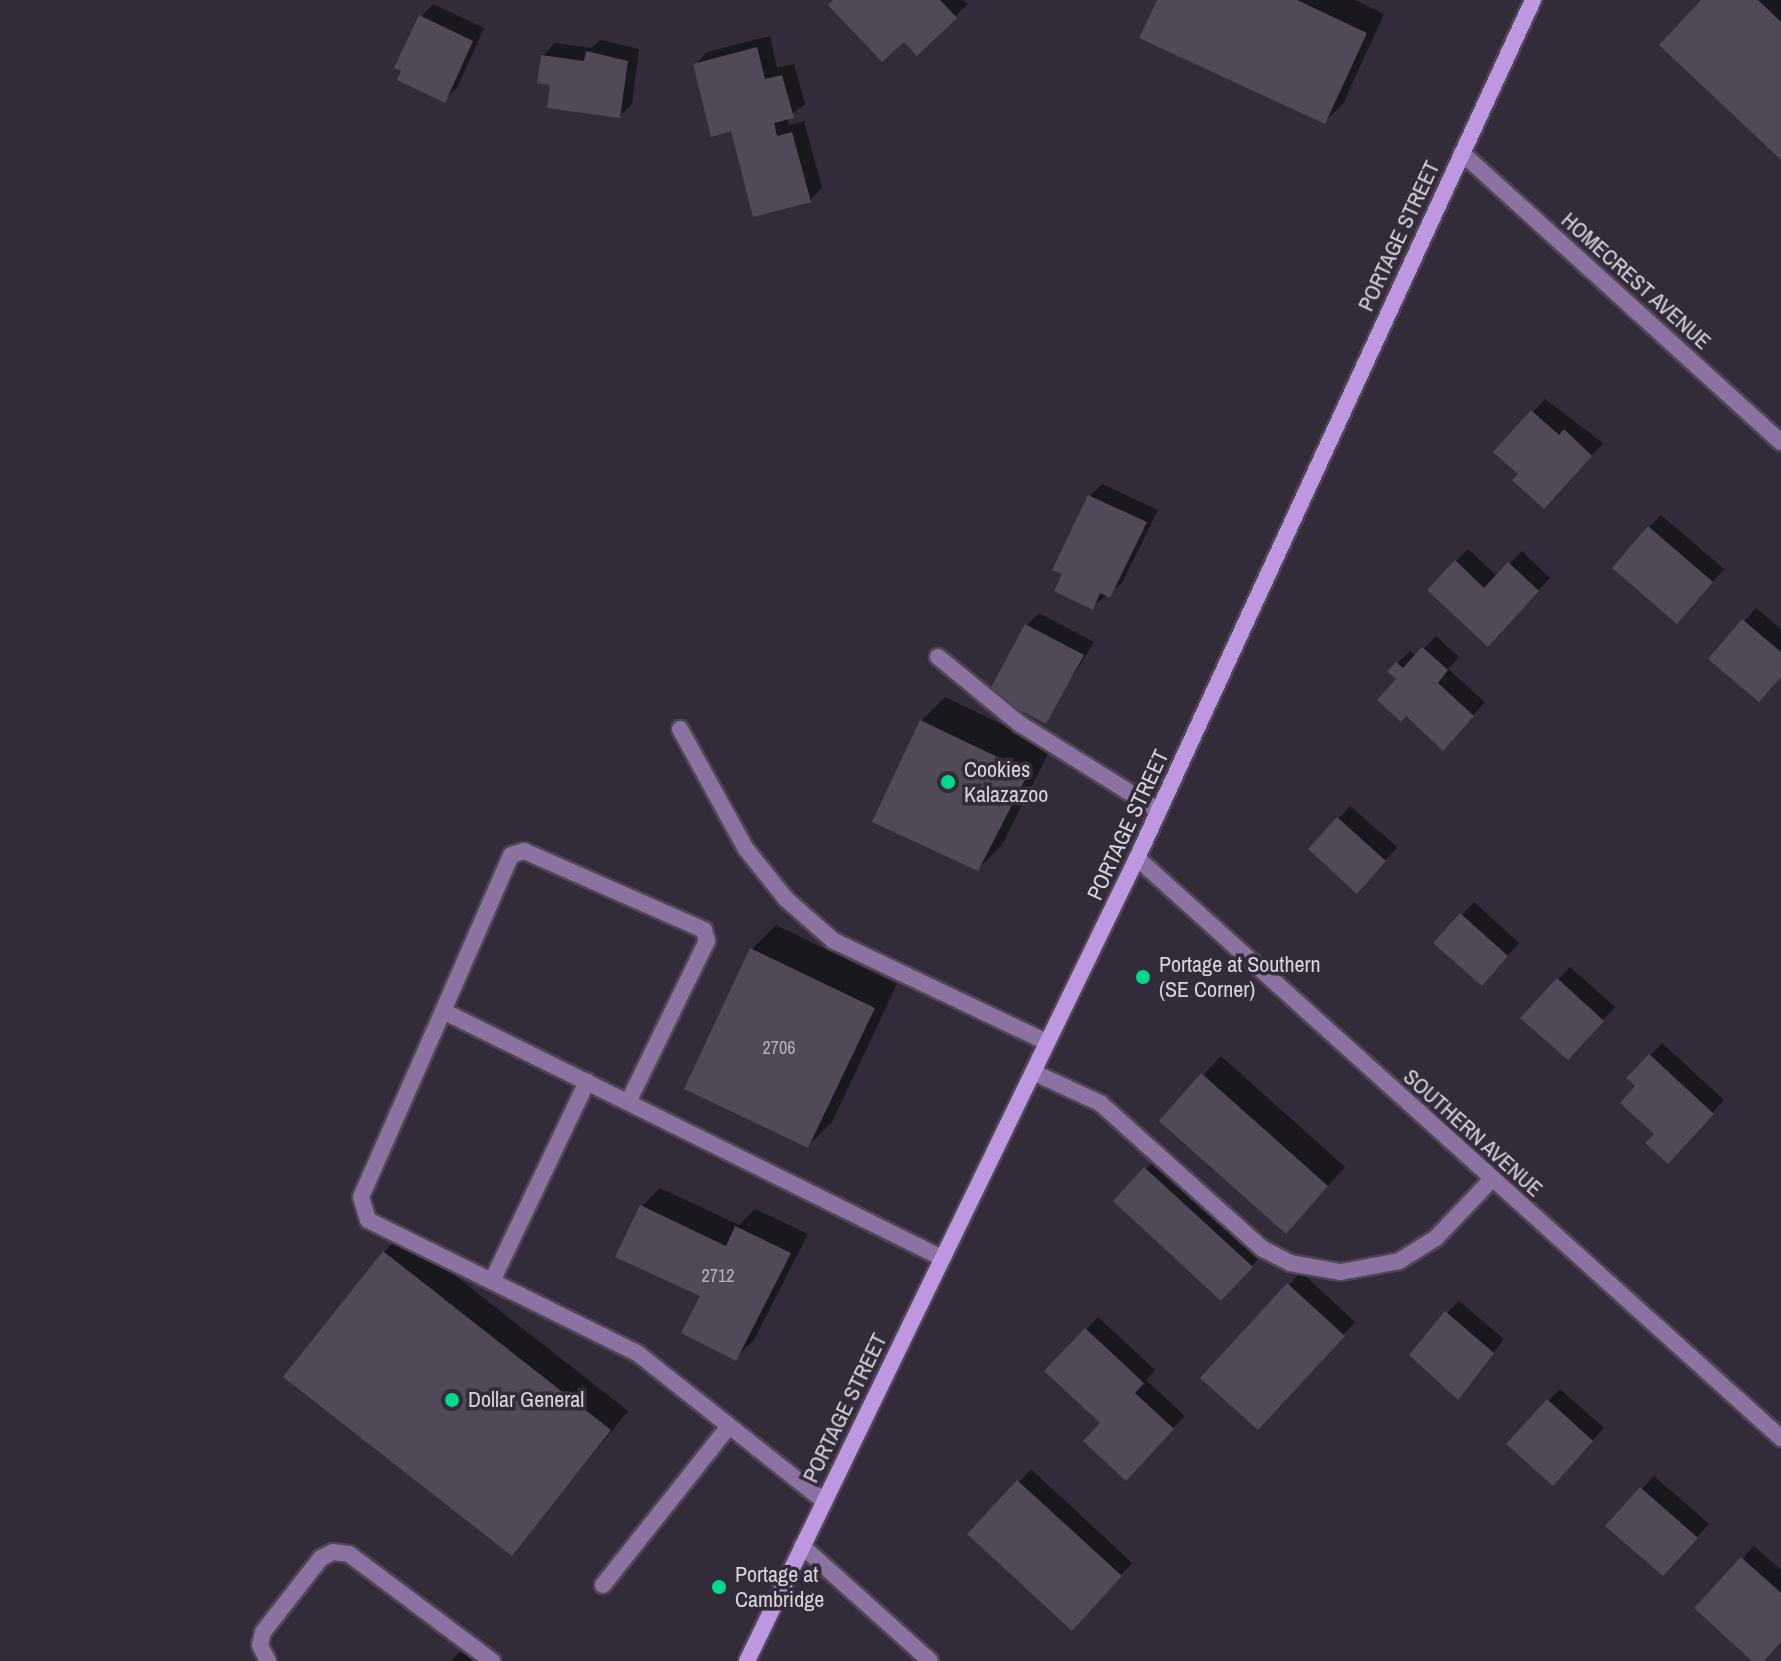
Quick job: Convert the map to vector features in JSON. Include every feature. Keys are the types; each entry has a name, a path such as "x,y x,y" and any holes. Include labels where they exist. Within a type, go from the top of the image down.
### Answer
{"main road":[{"name":"PORTAGE STREET","path":"747,1661 1137,858 1533,0"}],"street":[{"name":"HOMECREST AVENUE","path":"1462,153 1781,442"},
{"path":"938,657 1020,724 1159,811"},
{"path":"680,729 746,849 786,899 834,941 1047,1042"},
{"path":"628,1102 707,941 704,930 524,851 511,855 361,1197 368,1220 637,1353 824,1501"},
{"name":"SOUTHERN AVENUE","path":"1137,858 1781,1438"},
{"path":"443,1011 942,1258"},
{"path":"1033,1072 1100,1103 1263,1249 1290,1263 1341,1272 1399,1261 1436,1238 1491,1180"},
{"path":"492,1281 587,1082"},
{"path":"603,1585 729,1426"},
{"path":"802,1546 930,1661"},
{"path":"268,1661 260,1645 263,1632 321,1558 333,1552 349,1554 492,1661"}],"building":[{"path":"833,0 940,0 957,18 917,56 904,42 882,62 828,5"},
{"path":"1157,0 1297,0 1367,33 1325,124 1139,38"},
{"path":"1701,0 1758,0 1781,22 1781,160 1659,45"},
{"path":"419,15 473,41 445,103 397,80 401,71 394,68"},
{"path":"757,47 765,79 782,75 794,118 774,123 777,136 792,132 811,202 753,217 731,131 711,137 693,64"},
{"path":"586,51 628,61 620,118 547,108 550,85 537,83 541,55 584,61"},
{"path":"1531,410 1559,435 1564,429 1592,456 1544,509 1512,480 1518,474 1493,452"},
{"path":"1088,495 1147,522 1110,598 1100,593 1093,610 1054,591 1062,574 1052,570"},
{"path":"1648,526 1713,582 1677,624 1612,568"},
{"path":"1455,560 1484,588 1508,562 1539,591 1488,647 1427,590"},
{"path":"1742,619 1781,652 1781,677 1759,702 1708,659"},
{"path":"1025,624 1084,655 1046,724 988,693"},
{"path":"1422,647 1448,670 1438,683 1474,716 1443,751 1406,716 1401,722 1377,700 1396,679 1387,671 1396,662 1403,668"},
{"path":"920,720 1029,772 978,871 872,822"},
{"path":"1337,817 1386,861 1357,894 1308,849"},
{"path":"1460,913 1508,956 1482,986 1433,943"},
{"path":"750,948 875,1008 808,1148 684,1089"},
{"path":"1557,978 1604,1021 1568,1060 1520,1018"},
{"path":"1649,1054 1714,1114 1668,1164 1645,1143 1654,1134 1620,1103 1635,1086 1626,1078"},
{"path":"1201,1073 1328,1186 1286,1234 1159,1121"},
{"path":"1144,1167 1253,1267 1221,1301 1113,1201"},
{"path":"640,1205 726,1246 735,1226 791,1253 736,1361 681,1333 700,1296 615,1257"},
{"path":"383,1251 611,1430 512,1556 283,1377"},
{"path":"1287,1283 1345,1336 1258,1430 1200,1378"},
{"path":"1445,1311 1494,1353 1458,1400 1409,1355"},
{"path":"1085,1328 1144,1383 1135,1393 1174,1429 1126,1481 1083,1441 1100,1423 1044,1371"},
{"path":"1547,1399 1593,1441 1553,1486 1506,1444"},
{"path":"1017,1480 1122,1576 1072,1631 967,1534"},
{"path":"1640,1487 1698,1538 1663,1576 1605,1526"},
{"path":"1741,1557 1781,1593 1781,1642 1764,1661 1752,1661 1694,1608"}],"place":[{"name":"Cookies Kalazazoo","path":"948,782"},
{"name":"Portage at Southern (SE Corner)","path":"1143,977"},
{"name":"Dollar General","path":"452,1400"},
{"name":"Portage at Cambridge","path":"719,1587"}]}
